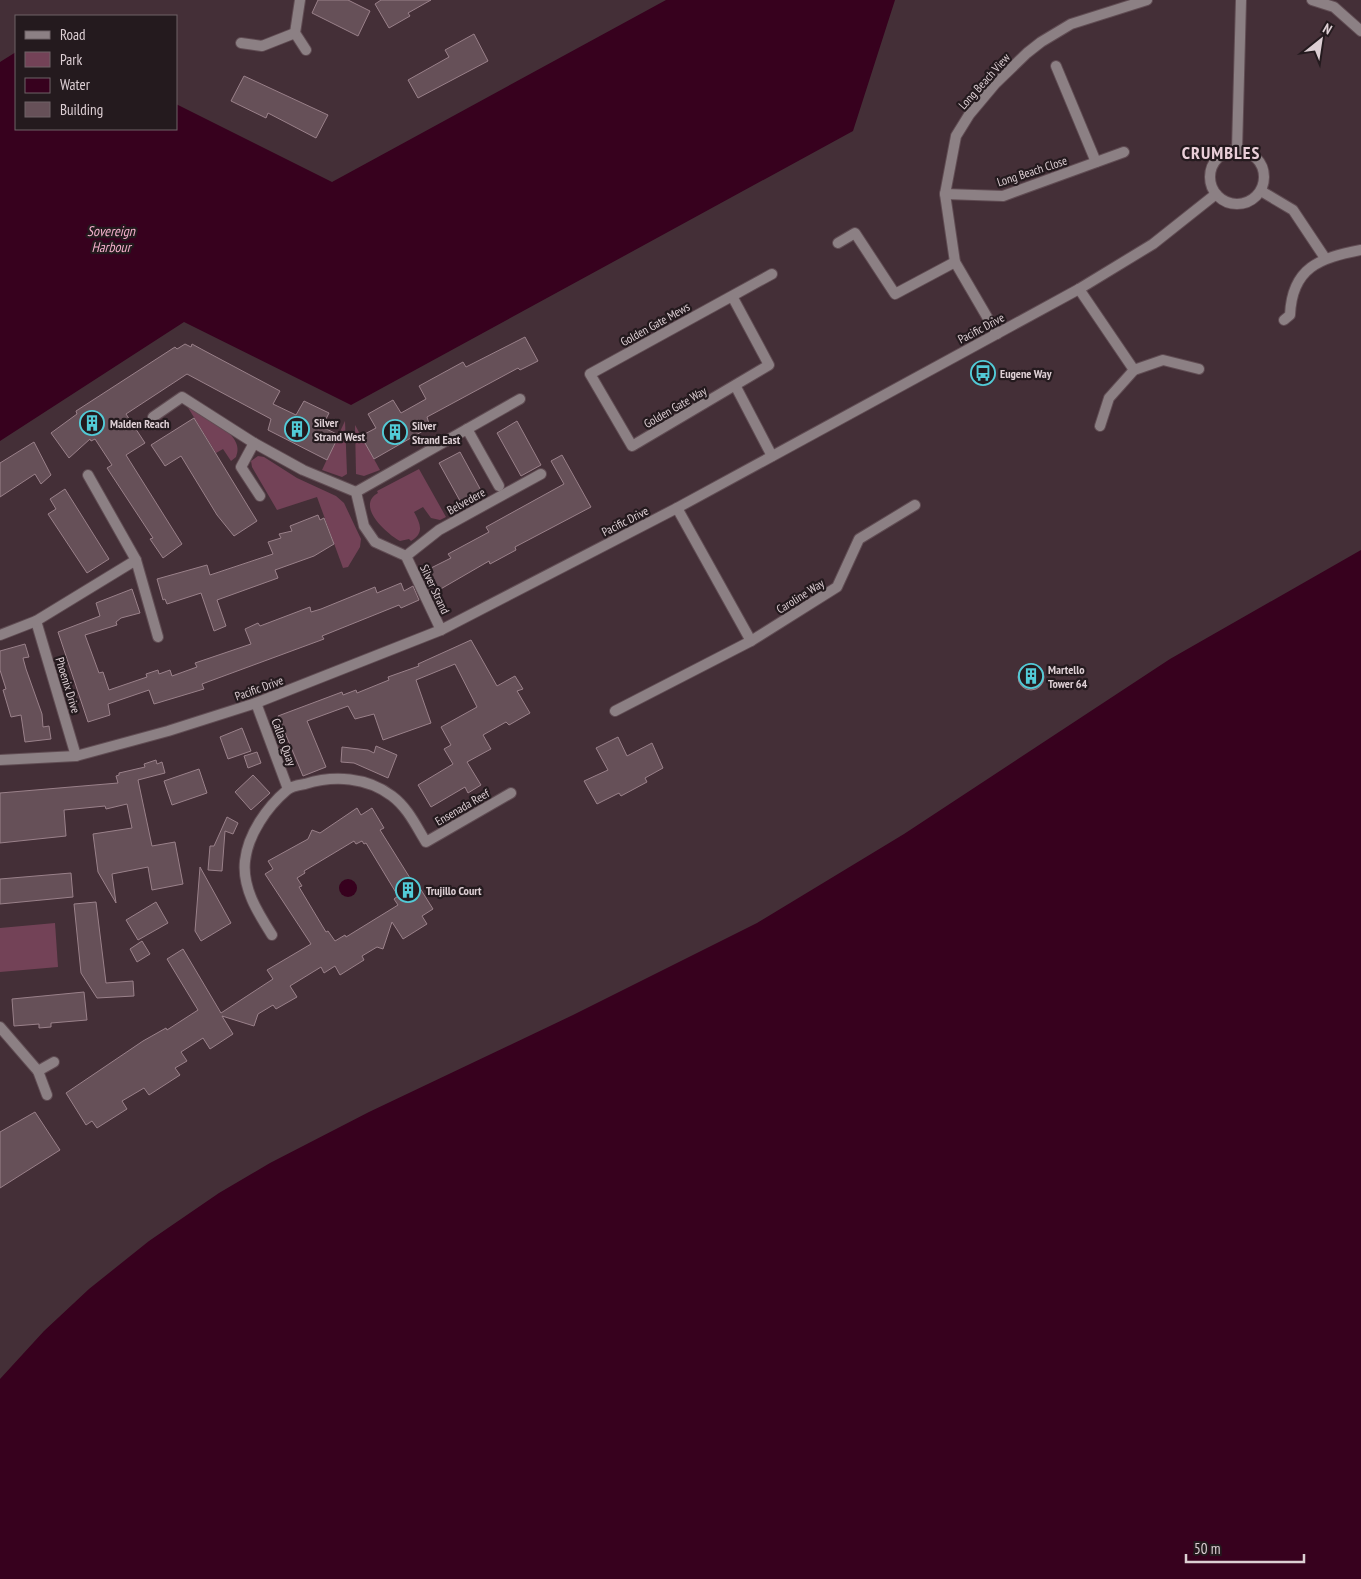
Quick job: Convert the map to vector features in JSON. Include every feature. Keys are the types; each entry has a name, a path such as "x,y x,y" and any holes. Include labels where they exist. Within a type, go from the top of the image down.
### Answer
{"street":[{"path":"300,0 295,33 306,50"},
{"name":"Long Beach View","path":"997,334 955,262 945,194 956,136 969,115 1017,62 1041,42 1071,24 1147,0"},
{"path":"1237,150 1241,0"},
{"path":"1312,0 1334,7 1361,31"},
{"path":"241,43 262,46 295,33"},
{"path":"1056,66 1096,162"},
{"path":"1237,150 1254,156 1261,163 1264,182 1261,190 1250,201 1235,204 1228,203 1216,194 1211,185 1210,175 1212,165 1222,154 1237,150"},
{"name":"Long Beach Close","path":"945,194 1003,196 1124,152"},
{"path":"1261,190 1293,210 1325,258"},
{"name":"Pacific Drive","path":"0,760 76,756 168,731 256,703 441,630 677,508 1079,289 1153,244 1216,194"},
{"path":"838,243 855,233 894,294 955,262"},
{"path":"1284,320 1290,314 1291,298 1301,274 1325,258 1361,250"},
{"name":"Golden Gate Mews","path":"590,374 772,274"},
{"path":"1079,289 1134,370"},
{"path":"732,296 768,365 736,386 772,456"},
{"path":"1100,426 1109,398 1134,370 1163,360 1199,369"},
{"name":"Golden Gate Way","path":"590,374 632,446 736,386"},
{"path":"153,417 182,397 254,443 303,470 356,492 520,399"},
{"path":"468,429 499,486"},
{"path":"254,443 241,467 260,496"},
{"name":"Belvedere","path":"406,556 439,530 541,474"},
{"path":"88,475 136,560 158,637"},
{"name":"Silver Strand","path":"356,492 364,526 375,542 406,556 441,630"},
{"name":"Caroline Way","path":"614,711 751,641 837,587 858,540 915,505"},
{"path":"677,508 751,641"},
{"path":"0,635 36,621 136,560"},
{"name":"Phoenix Drive","path":"36,621 76,756"},
{"name":"Callao Quay","path":"256,703 288,789"},
{"name":"Ensenada Reef","path":"288,789 323,778 350,779 374,786 394,797 409,813 426,842 511,793"},
{"path":"272,935 257,911 247,886 245,862 250,840 258,824 288,789"},
{"path":"0,1027 38,1072 47,1095"},
{"path":"38,1072 54,1062"}],"green space":[{"path":"187,406 230,433 238,449 236,457 231,461 223,449 216,453"},
{"path":"345,421 347,474 342,477 322,470"},
{"path":"355,425 380,470 364,476 356,474"},
{"path":"258,456 264,457 297,478 336,496 344,503 361,539 360,547 348,567 343,568 317,497 277,510 252,467 251,461"},
{"path":"419,469 446,517 440,520 431,518 423,507 414,512 420,528 418,535 411,541 409,539 400,541 381,526 371,512 370,505 372,499 378,493 377,491"},
{"path":"55,923 58,967 0,972 0,928"}],"water":[{"name":"Sovereign Harbour","path":"666,0 895,0 853,131 351,405 184,322 0,441 0,62 15,53 15,130 178,130 178,105 332,182"},
{"path":"1361,550 1361,1579 0,1579 0,1379 44,1331 89,1289 149,1241 219,1193 270,1163 369,1112 573,1015 757,923 904,834 1170,659"},
{"path":"344,879 352,879 357,884 355,895 344,897 339,892 339,884"}],"building":[{"path":"318,0 348,0 370,11 358,36 312,13"},
{"path":"381,0 431,0 408,13 410,16 389,28 375,4"},
{"path":"474,34 488,61 418,98 408,80 449,57 445,50"},
{"path":"244,76 328,115 316,138 268,113 266,118 231,101"},
{"path":"525,337 538,361 520,370 518,368 427,417 430,427 374,459 361,436 376,428 368,414 393,400 401,413 426,399 419,386 463,362 466,367"},
{"path":"185,344 191,347 192,344 280,391 273,404 296,415 304,401 329,413 322,427 339,435 327,460 268,430 271,419 187,374 126,414 145,443 126,455 182,544 163,558 150,539 153,538 107,468 112,465 95,439 91,441 90,439 69,458 51,433 77,414 76,411 175,347 177,349"},
{"path":"194,418 257,521 234,536 217,515 181,456 165,466 151,445"},
{"path":"517,421 541,465 521,476 497,433"},
{"path":"34,442 51,475 41,484 35,474 0,497 0,463"},
{"path":"460,452 484,496 464,508 439,463"},
{"path":"562,455 591,507 515,547 516,550 490,564 489,561 432,594 425,580 431,577 427,570 451,558 448,554 489,532 486,527 564,484 551,461"},
{"path":"65,489 109,559 87,573 48,514 56,509 50,499"},
{"path":"318,515 320,520 324,518 334,544 314,556 275,570 278,578 217,600 226,626 214,631 201,593 167,604 165,599 163,600 157,579 207,565 210,575 273,554 268,542 281,538 279,534 292,531 290,526"},
{"path":"401,583 404,591 413,586 419,600 401,608 399,605 322,636 324,639 202,684 204,689 154,704 149,690 108,704 110,715 88,722 58,632 100,616 96,603 132,589 140,613 121,618 116,622 117,625 85,635 99,673 103,672 109,690 147,677 146,674 158,670 159,674 170,670 172,676 197,667 195,663 251,644 245,629 258,623 260,626 310,607 311,612 375,587 377,593"},
{"path":"471,640 497,686 515,676 523,689 517,691 530,713 509,725 506,722 483,735 491,749 467,762 481,785 468,793 465,787 431,807 418,785 453,764 444,749 451,745 441,727 477,707 455,664 416,680 431,723 383,740 374,714 355,719 348,706 307,721 326,767 303,776 278,716 342,692 343,695 356,690 357,693 389,680 388,677 419,666 418,664"},
{"path":"25,644 29,657 23,658 26,669 42,714 43,727 49,726 51,739 25,742 21,715 11,717 3,690 6,689 0,670 0,651"},
{"name":"Martello Tower 64","path":"1031,664 1040,668 1044,677 1040,686 1031,690 1022,686 1018,677 1022,668"},
{"path":"242,728 251,751 228,759 220,737"},
{"path":"618,737 627,756 652,743 663,768 645,778 647,782 621,796 619,793 597,804 584,781 608,770 596,748"},
{"path":"376,746 397,755 388,778 354,763 341,762 342,747 368,750 374,753"},
{"path":"257,752 261,763 248,768 244,756"},
{"path":"156,760 157,764 162,762 165,773 138,780 152,846 175,842 183,884 152,890 148,867 112,874 116,903 98,872 93,834 132,828 127,804 106,809 105,806 64,810 66,836 0,843 0,793 118,783 116,776 119,773 145,767 144,764"},
{"path":"199,769 207,793 172,805 164,781"},
{"path":"253,775 270,793 251,810 235,792"},
{"path":"357,808 361,815 372,808 384,828 380,830 415,886 418,885 433,909 422,916 427,924 403,939 392,922 383,949 377,947 362,956 364,960 340,975 335,966 324,973 321,967 290,986 297,997 276,1009 273,1005 258,1014 254,1026 222,1016 233,1034 210,1049 203,1038 181,1052 187,1061 175,1068 180,1075 149,1095 144,1088 122,1101 127,1109 97,1128 92,1121 86,1125 66,1093 143,1041 166,1028 167,1030 198,1010 167,959 183,949 221,1013 273,979 267,970 311,944 265,874 273,869 268,861 308,839 312,830 320,833","holes":["354,841 356,844 362,841 364,844 366,843 398,896 394,899 398,905 346,937 345,935 335,941 328,931 326,932 299,887 302,886 297,878 305,873 304,871"]},
{"path":"227,817 238,823 233,834 225,831 222,871 208,870 210,846 214,846"},
{"path":"200,867 231,923 201,941 195,931"},
{"path":"71,873 73,897 0,904 0,879"},
{"path":"96,902 106,983 133,981 134,996 97,998 81,973 74,904"},
{"path":"156,902 168,923 138,940 126,920"},
{"path":"142,941 150,954 137,962 130,949"},
{"path":"84,992 87,1020 51,1023 51,1027 39,1028 39,1024 14,1026 12,999"},
{"path":"35,1112 60,1150 0,1188 0,1132"}],"place":[{"name":"Eugene Way","path":"983,373"},
{"name":"Malden Reach","path":"92,423"},
{"name":"Silver Strand West","path":"297,429"},
{"name":"Silver Strand East","path":"395,432"},
{"name":"Martello Tower 64","path":"1031,676"},
{"name":"Trujillo Court","path":"408,890"}],"district":[{"name":"CRUMBLES","path":"1221,152"}]}
